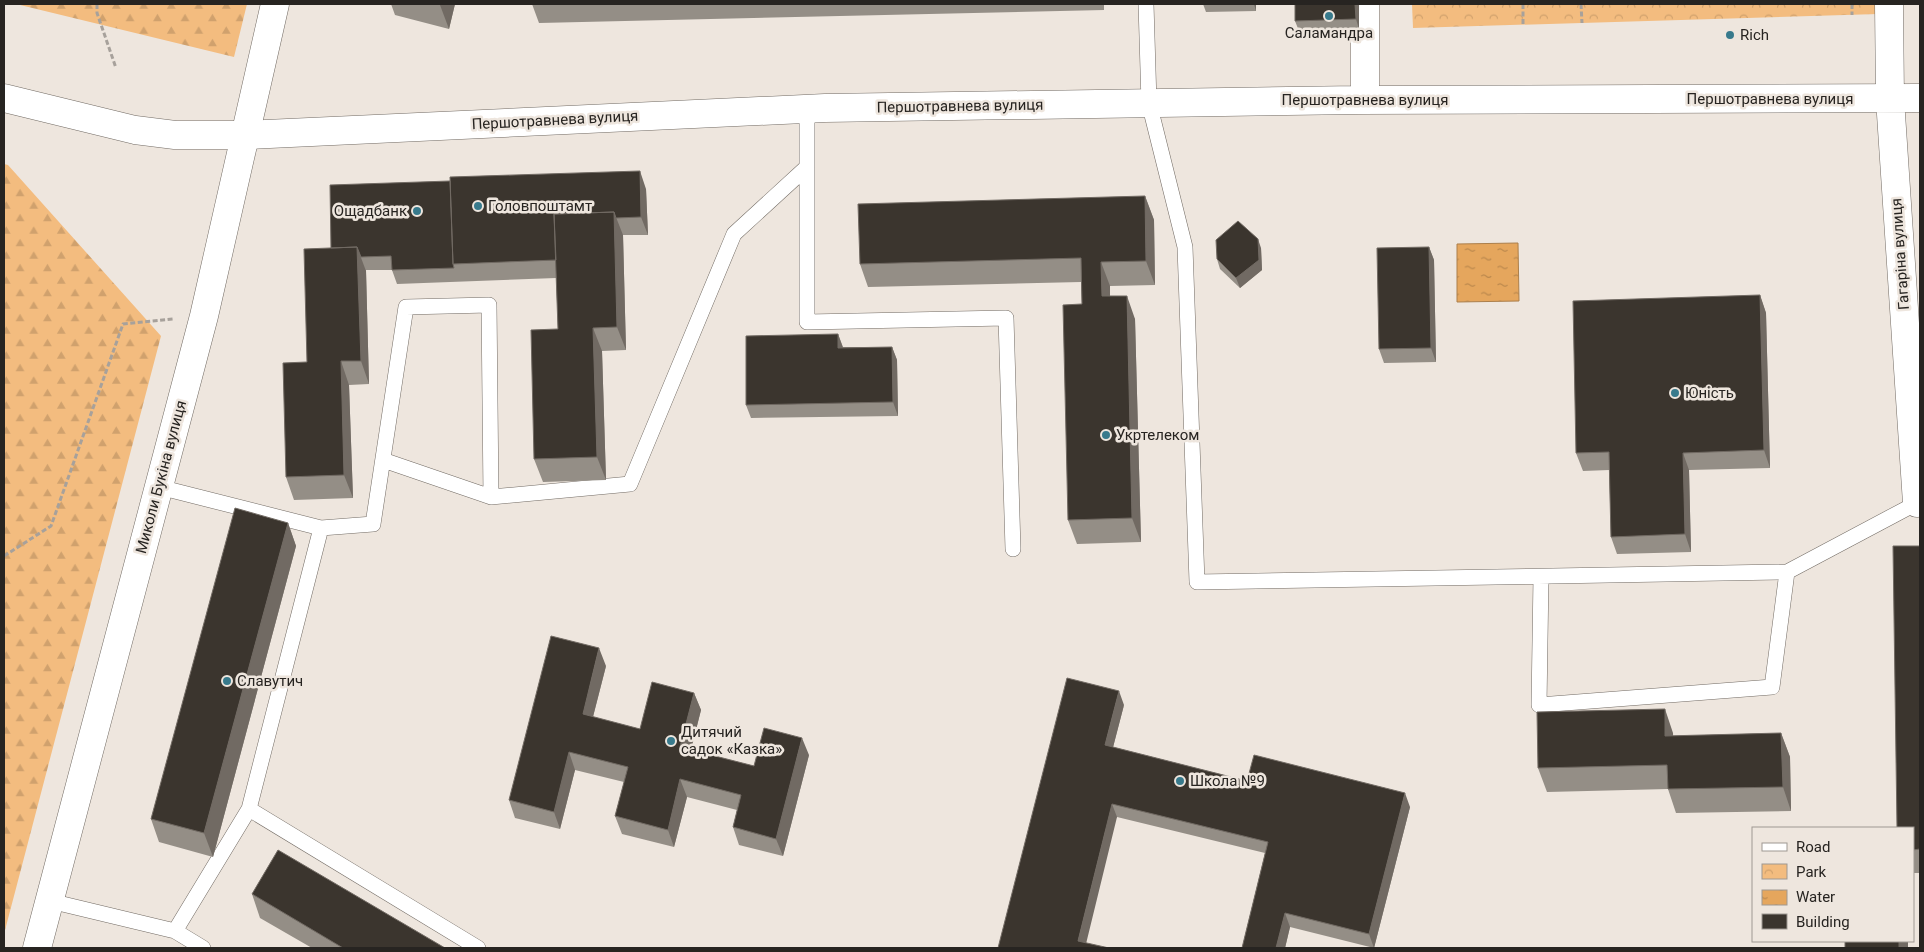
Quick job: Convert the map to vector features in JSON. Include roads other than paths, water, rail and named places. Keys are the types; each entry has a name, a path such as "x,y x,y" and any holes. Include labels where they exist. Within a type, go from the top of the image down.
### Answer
{"street":[{"name":"Миколи Букіна вулиця","path":"37,948 204,316 275,4"},
{"path":"1365,4 1365,100"},
{"name":"Гагаріна вулиця","path":"1889,4 1890,99 1919,503"},
{"name":"Першотравнева вулиця","path":"4,98 135,130 175,135 246,135 807,108 1365,100 1920,98"}],"lane":[{"path":"1146,4 1149,103 1184,247 1197,582 1787,572 1919,503"},
{"path":"807,108 807,322 1006,318 1013,549"},
{"path":"383,460 491,497 630,484 734,234 807,167"},
{"path":"159,487 321,528 372,524 406,307 489,305 491,497"},
{"path":"175,931 250,809 321,528"},
{"path":"1541,577 1539,705 1772,687 1787,572"},
{"path":"250,809 478,948"},
{"path":"50,901 175,931 203,948"}],"water":[{"path":"1518,243 1519,301 1457,302 1457,244"}],"place":[{"name":"Саламандра","path":"1329,16"},
{"name":"Rich","path":"1730,35"},
{"name":"Головпоштамт","path":"478,206"},
{"name":"Ощадбанк","path":"417,211"},
{"name":"Юність","path":"1675,393"},
{"name":"Укртелеком","path":"1106,435"},
{"name":"Славутич","path":"227,681"},
{"name":"Дитячий садок «Казка»","path":"671,741"},
{"name":"Школа №9","path":"1180,781"}]}
